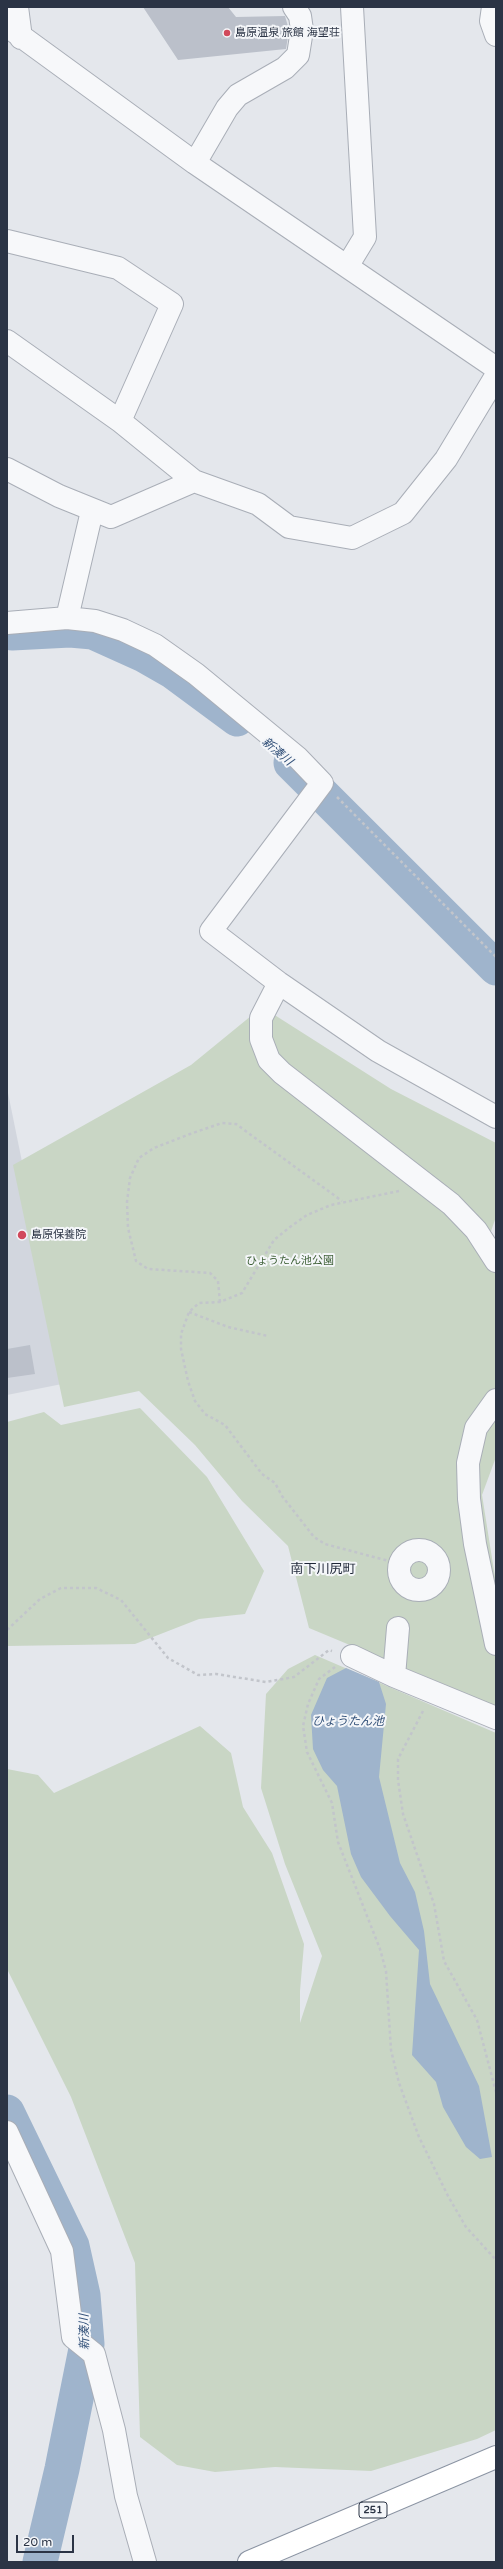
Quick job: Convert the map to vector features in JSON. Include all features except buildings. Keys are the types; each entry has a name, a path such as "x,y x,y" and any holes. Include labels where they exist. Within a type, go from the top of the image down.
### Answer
{"highway":[{"name":"251","path":"249,2562 496,2457"}],"street":[{"path":"7,341 120,421 194,480 258,504 289,527 352,538 403,513 446,459 494,365 195,163 14,32 18,7"},
{"path":"195,163 227,108 238,95 286,68 298,55 302,30 300,16 294,7"},
{"path":"348,265 365,237 352,7"},
{"path":"493,7 491,21 496,35"},
{"path":"7,241 118,268 172,304 120,421"},
{"path":"7,469 92,511 111,516 194,480"},
{"path":"67,618 92,511"},
{"path":"7,623 67,618 94,621 123,630 155,645 196,674 298,758 318,787 211,931 279,983 378,1051 496,1117"},
{"path":"279,983 261,1018 261,1039 269,1060 282,1073 451,1204 476,1230 496,1261"},
{"path":"496,1400 476,1428 468,1463 469,1499 475,1544 496,1644"},
{"path":"394,1676 398,1628"},
{"path":"352,1656 394,1676 496,1718"},
{"path":"7,2132 62,2251 73,2337 94,2354 114,2430 126,2496 145,2562"}],"path":[{"path":"318,787 496,957"},
{"path":"220,1302 218,1281 210,1273 148,1269 136,1261 128,1228 127,1202 130,1178 140,1158 154,1148 190,1134 222,1123 236,1124 342,1202"},
{"path":"400,1564 325,1544 314,1537 282,1496 275,1483 262,1474 225,1425 205,1414 195,1401 188,1381 181,1349 181,1334 190,1312 199,1303 220,1302 242,1293 274,1240 307,1215 342,1202 428,1186"},
{"path":"190,1312 228,1327 268,1336"},
{"path":"7,1630 40,1599 62,1588 96,1588 122,1600 168,1658 198,1675 234,1676 266,1682 294,1677 329,1650 352,1656"},
{"path":"352,1656 319,1679 308,1704 303,1726 307,1752 332,1803 338,1842 380,1949 386,1971 391,2050 399,2084 419,2137 448,2196 466,2227 496,2260"},
{"path":"434,1692 398,1758 398,1780 403,1814 434,1904 444,1962 477,2020 496,2092"}],"shaded area":[{"name":"島原保養院","path":"7,1088 67,1383 7,1395"}],"green space":[{"name":"ひょうたん池公園","path":"262,1007 391,1089 496,1143 496,1217 490,1234 496,1242 496,1457 482,1495 495,1577 496,1706 309,1628 288,1546 242,1501 195,1445 139,1391 64,1407 13,1165 191,1065"},
{"path":"140,1408 207,1477 264,1571 245,1614 199,1619 135,1644 7,1646 7,1422 44,1412 61,1425"},
{"path":"315,1655 496,1733 496,2430 477,2439 371,2471 275,2467 215,2472 177,2465 140,2437 135,2263 71,2097 7,1969 7,1769 38,1775 54,1793 200,1726 231,1753 243,1807 272,1853 304,1944 300,1991 300,2023 322,1956 285,1864 261,1788 266,1694 288,1669"}],"water":[{"name":"ひょうたん池","path":"346,1668 379,1682 386,1704 379,1777 400,1863 415,1892 424,1931 430,1984 479,2086 492,2157 480,2159 466,2147 443,2107 436,2082 412,2055 419,1950 390,1916 361,1877 351,1854 337,1786 323,1770 313,1749 311,1715 327,1678"}],"waterway":[{"name":"新湊川","path":"12,633 70,630 93,632 144,655 172,671 237,719"},
{"name":"新湊川","path":"291,763 496,968"},
{"name":"新湊川","path":"7,2112 72,2246 83,2295 87,2344 62,2469 40,2562"}],"place":[{"name":"島原温泉 旅館 海望荘","path":"227,33"},
{"name":"島原保養院","path":"22,1235"}],"district":[{"name":"南下川尻町","path":"323,1570"}]}
